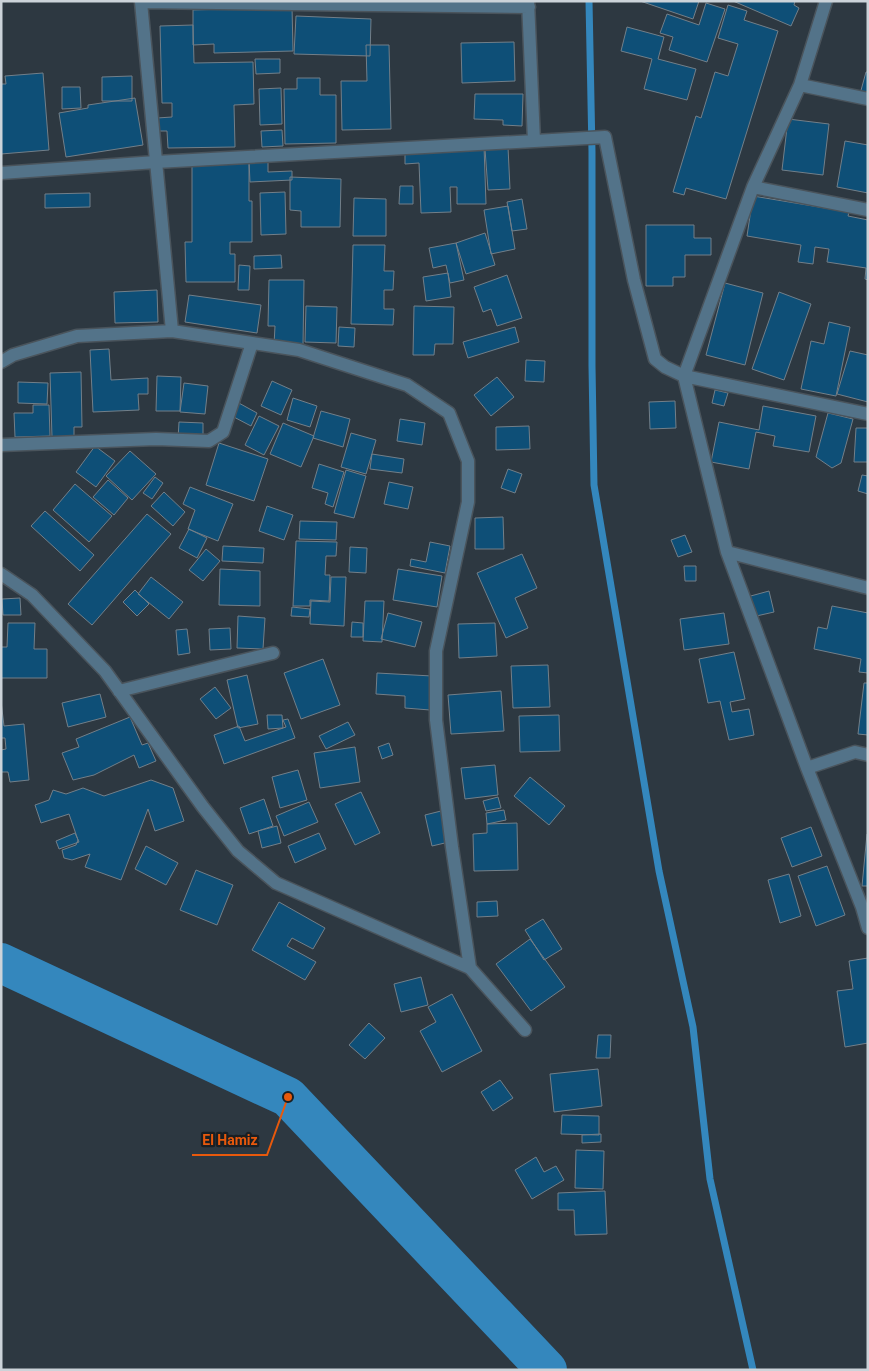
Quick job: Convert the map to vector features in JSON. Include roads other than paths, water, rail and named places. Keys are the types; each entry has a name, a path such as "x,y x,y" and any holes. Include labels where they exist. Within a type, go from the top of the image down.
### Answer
{"street":[{"path":"826,1 800,85 753,187 684,376 727,552 807,768 865,907 868,928"},
{"path":"172,331 141,2 528,4 534,141"},
{"path":"800,85 868,99"},
{"path":"1,173 156,162 605,137 634,280 655,359 664,368 684,376 868,414"},
{"path":"753,187 868,210"},
{"path":"1,362 14,355 77,336 172,331 300,350 407,385 449,414 468,461 468,502 436,650 436,720 470,968"},
{"path":"1,445 156,439 209,441 223,432 252,343"},
{"path":"727,552 868,588"},
{"path":"1,574 32,595 105,671 203,807 238,851 276,883 470,968 525,1030"},
{"path":"120,691 272,653"},
{"path":"807,768 855,752 868,755"}],"waterway":[{"path":"589,1 594,485 659,871 693,1027 710,1179 753,1370"},
{"path":"1,963 288,1097 547,1370"}],"place":[{"name":"El Hamiz","path":"288,1097"}]}
